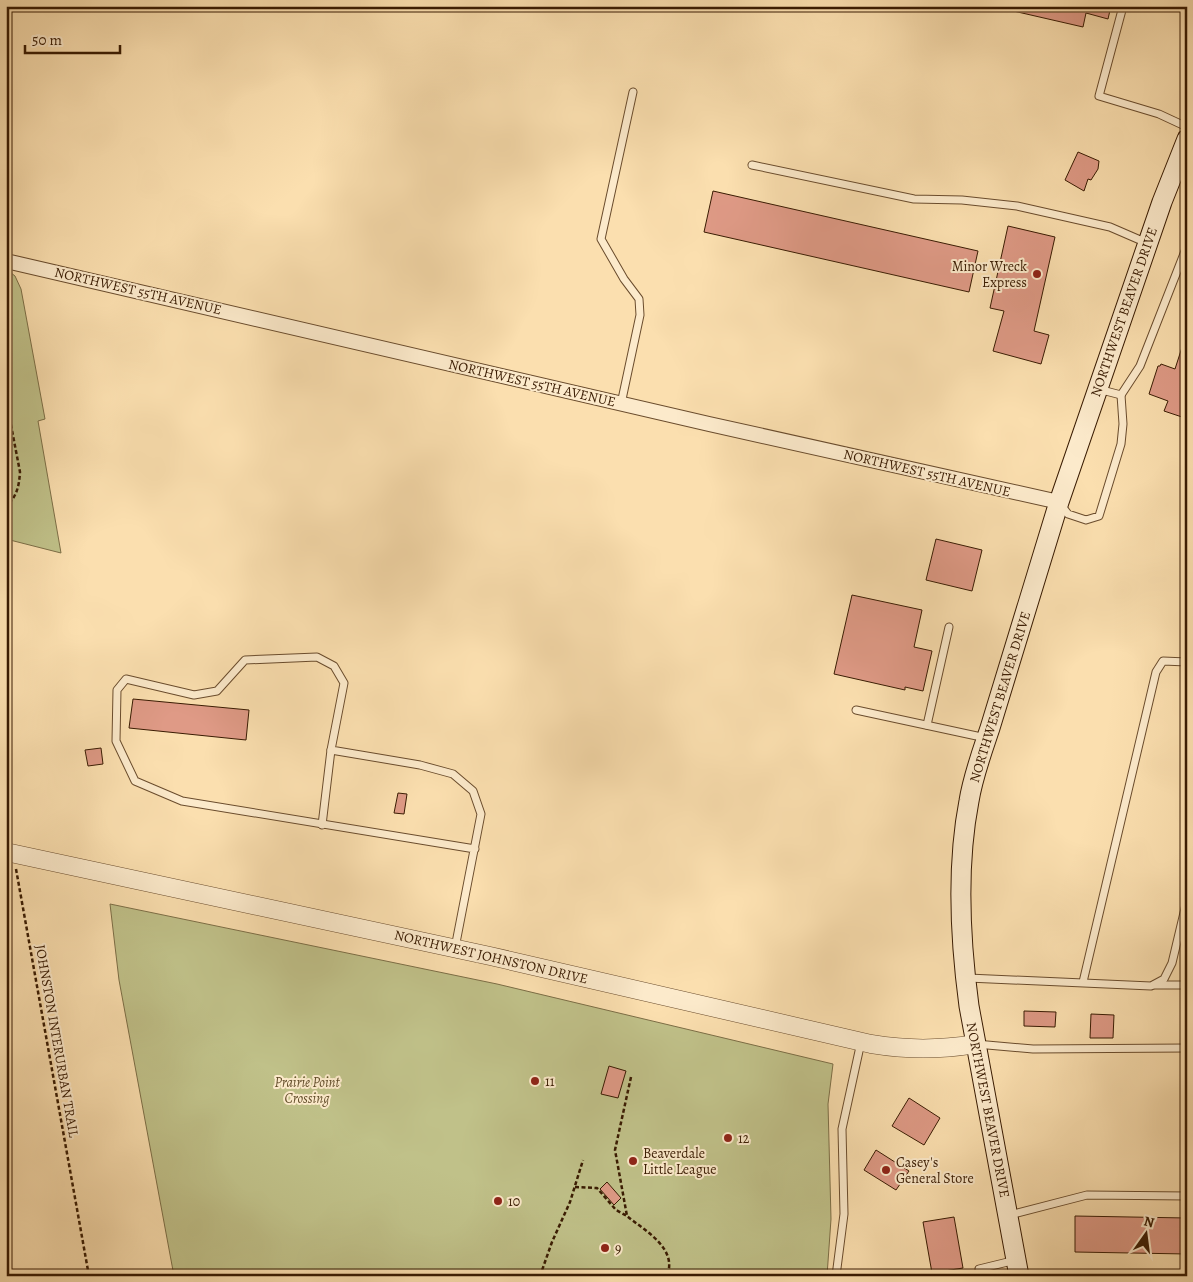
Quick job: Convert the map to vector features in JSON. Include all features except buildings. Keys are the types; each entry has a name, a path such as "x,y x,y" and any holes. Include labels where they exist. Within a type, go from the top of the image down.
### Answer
{"main road":[{"name":"NORTHWEST BEAVER DRIVE","path":"1018,1268 965,978 960,908 963,841 969,801 978,764 1059,502 1148,243 1182,163 1187,139"}],"street":[{"name":"NORTHWEST 55TH AVENUE","path":"6,261 621,404 1059,502"},
{"name":"NORTHWEST JOHNSTON DRIVE","path":"10,852 455,948 861,1042 898,1049 923,1050 976,1044"}],"lane":[{"path":"1122,10 1099,96 1159,114 1187,127"},
{"path":"621,404 640,315 639,299 624,279 601,239 633,92"},
{"path":"752,165 914,198 962,200 1017,206 1110,227 1148,243"},
{"path":"1059,502 1068,514 1086,520 1099,516 1121,444 1123,424 1121,395 1140,366 1187,246"},
{"path":"1098,388 1121,395"},
{"path":"927,725 949,627"},
{"path":"322,824 331,750 344,683 334,666 318,657 245,660 218,691 194,696 126,679 117,690 116,741 135,781 182,801 322,824 475,849"},
{"path":"1083,982 1156,672 1162,661 1187,662"},
{"path":"856,710 987,738"},
{"path":"331,750 420,765 453,774 473,791 481,814 455,948"},
{"path":"1151,986 1164,979 1172,963 1187,900"},
{"path":"965,978 1151,986 1187,985"},
{"path":"836,1276 844,1214 842,1129 861,1042"},
{"path":"976,1044 1034,1049 1187,1048"},
{"path":"1008,1216 1087,1195 1187,1196"},
{"path":"980,1276 978,1269 1018,1268"}],"path":[{"path":"6,399 20,472 19,484 14,499 6,506"},
{"path":"6,430 11,425"},
{"name":"JOHNSTON INTERURBAN TRAIL","path":"6,824 88,1276"},
{"path":"626,1216 615,1150 631,1077"},
{"path":"540,1276 552,1242 570,1202 583,1160"},
{"path":"575,1187 597,1188 616,1210 662,1245 669,1257 670,1267 667,1276"}],"green space":[{"path":"6,269 15,276 21,289 45,419 38,421 61,553 6,539"},
{"name":"Prairie Point Crossing","path":"110,904 497,984 833,1064 828,1104 831,1219 827,1276 174,1276 119,980"}],"place":[{"name":"Minor Wreck Express","path":"1037,274"},
{"name":"11","path":"535,1081"},
{"name":"12","path":"728,1138"},
{"name":"Beaverdale Little League","path":"633,1161"},
{"name":"Casey's General Store","path":"886,1170"},
{"name":"10","path":"498,1201"},
{"name":"9","path":"605,1248"}]}
